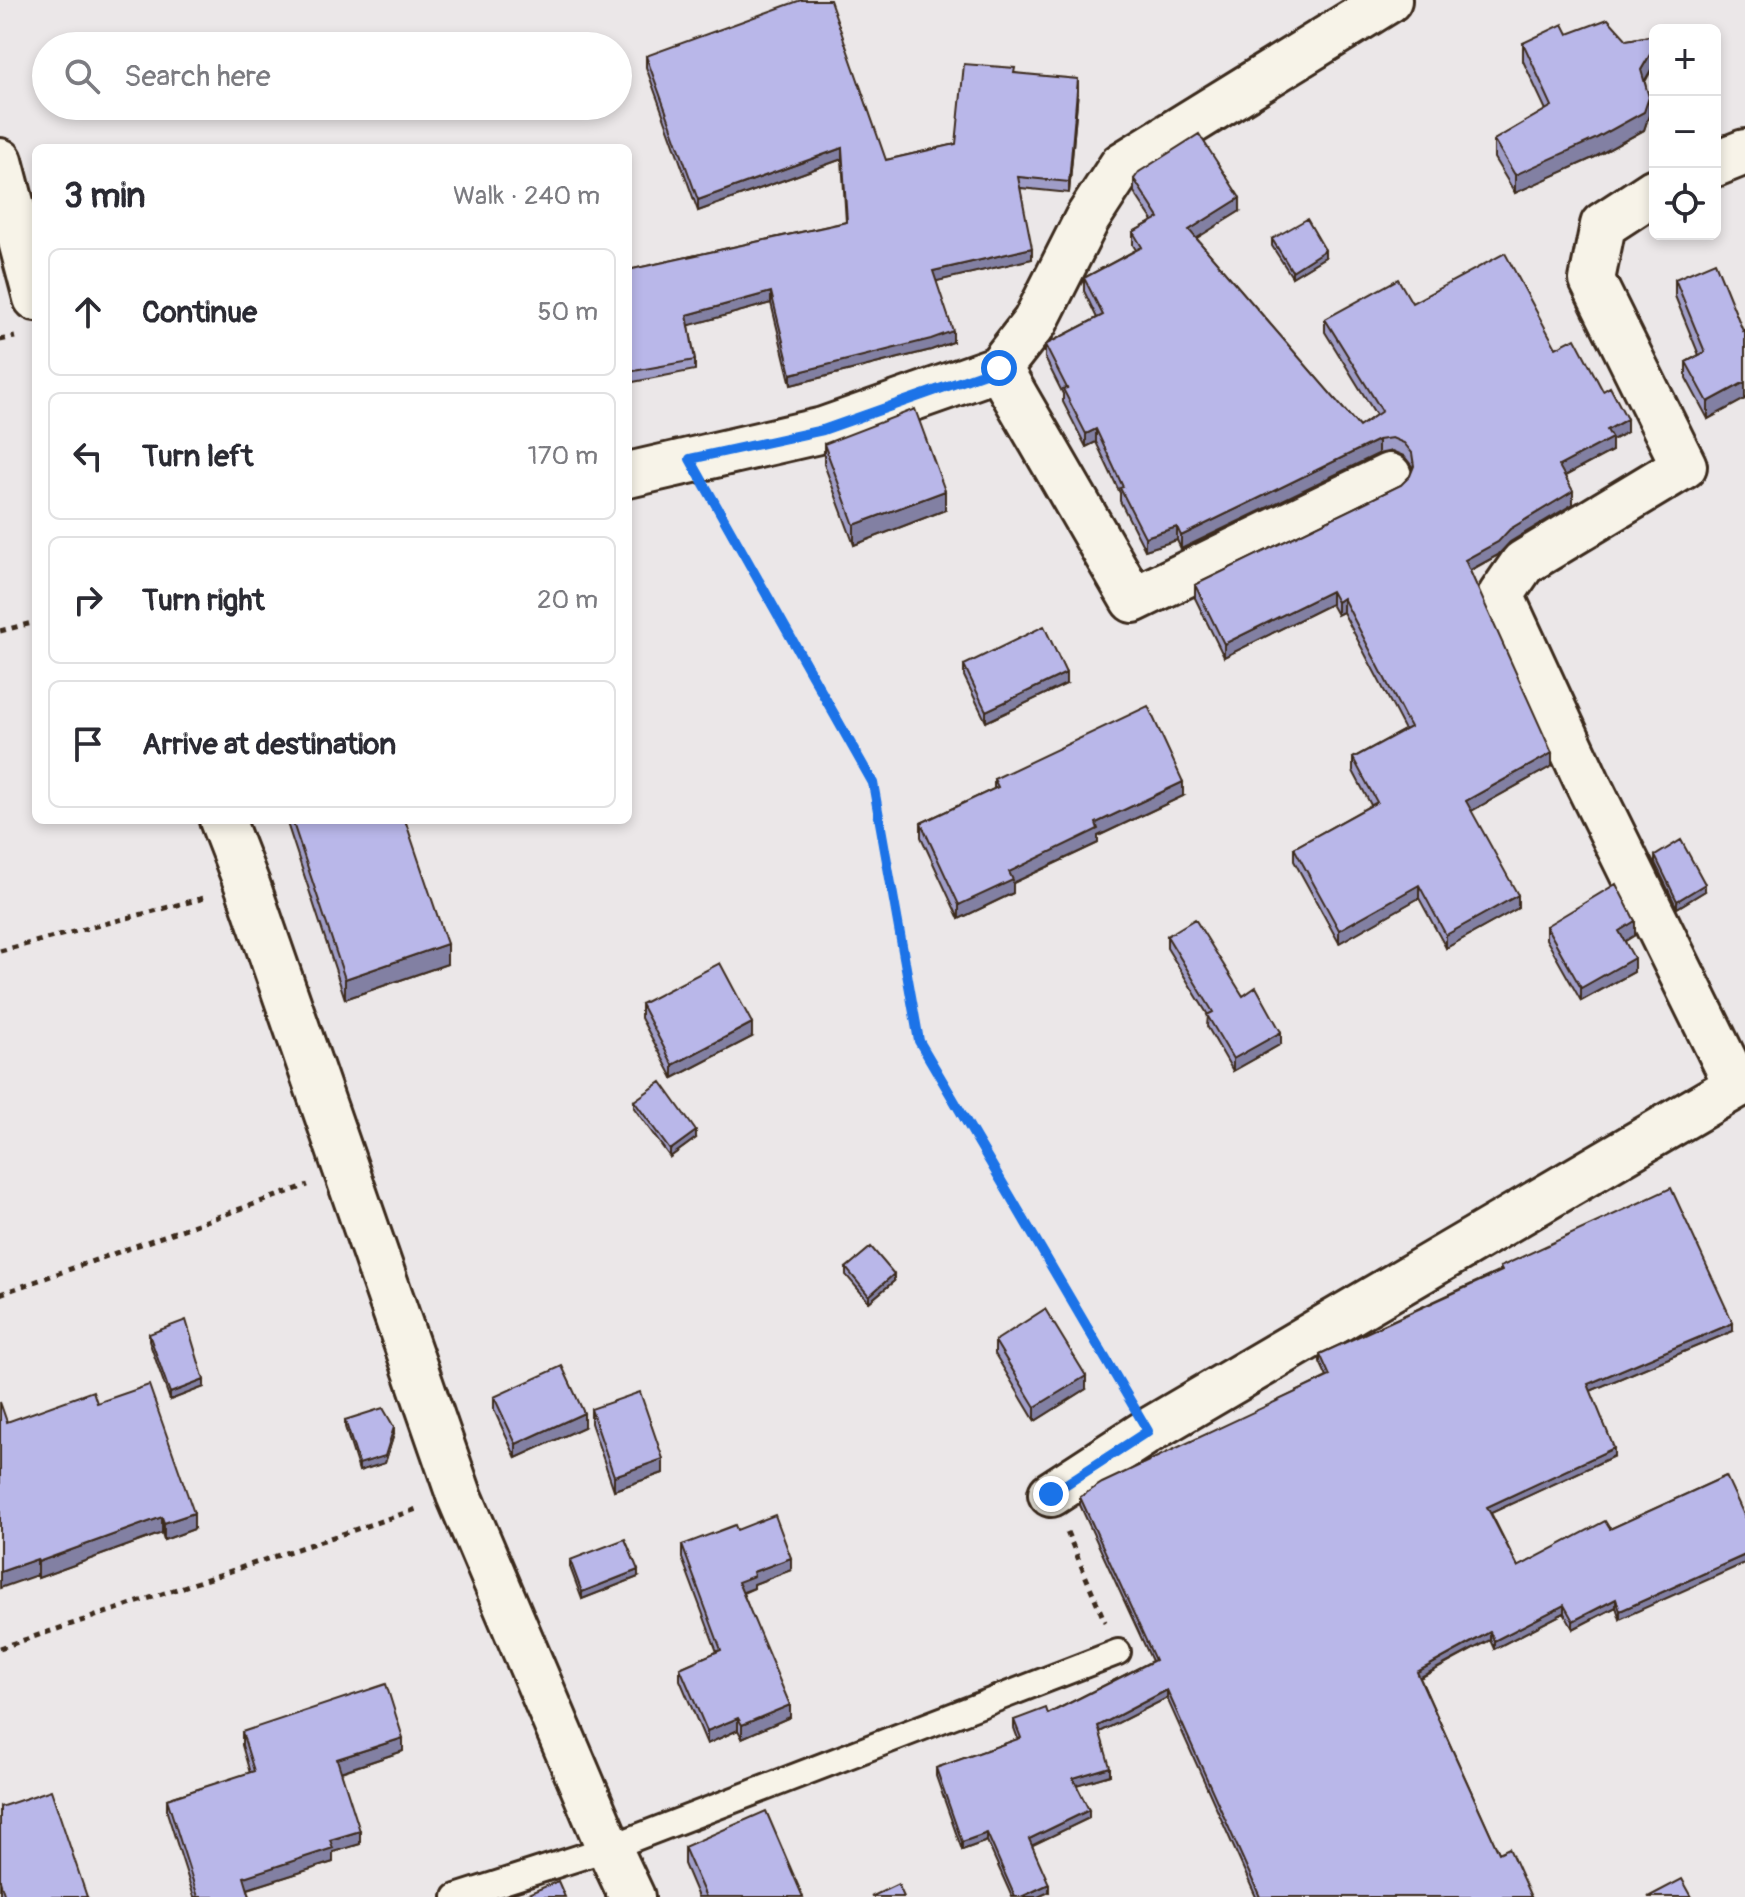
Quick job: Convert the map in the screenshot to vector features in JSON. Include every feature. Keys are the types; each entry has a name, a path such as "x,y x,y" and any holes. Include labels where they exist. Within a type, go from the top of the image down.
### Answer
{"street":[{"path":"632,474 823,430 999,368 1035,322 1087,219 1122,165 1389,0"},
{"path":"1721,162 1745,152"},
{"path":"0,161 32,283"},
{"path":"1051,1494 1148,1431 1741,1083 1589,786 1501,595 1523,563 1684,466 1592,280 1603,225 1649,195"},
{"path":"999,368 1133,600 1389,476"},
{"path":"224,824 459,1495 632,1897"}],"lane":[{"path":"456,1897 609,1848 1118,1652"}],"path":[{"path":"690,459 873,783 919,1041 1148,1431"},
{"path":"0,631 32,623"},
{"path":"0,951 248,887"},
{"path":"0,1294 347,1171"},
{"path":"1051,1494 1118,1652"},
{"path":"0,1648 459,1495"}],"building":[{"path":"801,0 830,0 886,160 956,144 964,64 1015,68 1014,73 1078,79 1069,182 1018,177 1032,248 933,271 953,331 791,374 771,292 687,315 695,360 632,371 632,269 847,222 842,148 698,200 646,56"},
{"path":"1608,19 1627,40 1649,36 1649,56 1641,70 1649,97 1644,112 1595,139 1515,175 1494,140 1552,106 1523,43 1563,24 1568,34"},
{"path":"1199,134 1240,198 1189,230 1359,427 1382,411 1325,319 1398,279 1412,303 1505,253 1556,348 1575,338 1603,391 1610,387 1627,419 1607,430 1612,438 1559,466 1573,491 1510,529 1498,542 1465,560 1552,753 1466,801 1518,895 1446,935 1419,885 1339,930 1294,848 1377,802 1353,758 1410,727 1343,598 1337,602 1331,591 1224,644 1195,585 1401,485 1414,466 1412,453 1404,443 1392,438 1378,440 1181,536 1177,527 1145,537 1120,488 1123,487 1096,429 1086,434 1045,345 1103,315 1084,278 1142,247 1133,232 1159,218 1134,179 1139,172"},
{"path":"1307,219 1325,250 1292,271 1272,239"},
{"path":"1715,262 1745,330 1745,382 1708,402 1686,362 1705,352 1675,279"},
{"path":"915,409 945,491 854,525 824,444"},
{"path":"1044,626 1066,673 986,711 964,665"},
{"path":"1148,706 1183,782 1096,823 1098,829 1009,872 1013,880 959,905 921,823 998,787 994,779"},
{"path":"293,824 406,824 447,944 345,979"},
{"path":"1681,840 1705,884 1677,901 1655,856"},
{"path":"1616,884 1635,921 1619,931 1634,958 1581,988 1546,926"},
{"path":"1195,919 1243,996 1256,987 1281,1032 1233,1059 1207,1015 1213,1012 1167,936"},
{"path":"720,963 752,1023 673,1065 641,1004"},
{"path":"661,1082 696,1131 670,1150 634,1101"},
{"path":"1671,1188 1733,1323 1588,1384 1614,1448 1487,1507 1518,1567 1605,1521 1610,1529 1726,1476 1745,1517 1745,1555 1620,1611 1616,1599 1573,1621 1564,1605 1494,1641 1490,1632 1417,1672 1499,1853 1509,1848 1531,1897 1260,1897 1167,1690 1098,1726 1110,1767 1073,1778 1089,1810 1029,1839 1049,1884 1015,1897 987,1833 962,1842 936,1768 1021,1738 1014,1720 1046,1708 1048,1714 1155,1660 1080,1497 1102,1483 1330,1376 1320,1354 1502,1271 1500,1267"},
{"path":"871,1247 894,1274 869,1296 846,1268"},
{"path":"1045,1309 1086,1376 1035,1407 995,1341"},
{"path":"186,1320 204,1380 170,1393 149,1334"},
{"path":"562,1366 584,1413 516,1444 494,1397"},
{"path":"149,1385 194,1513 164,1523 162,1517 38,1562 37,1559 0,1572 0,1402 7,1422 93,1391 97,1403"},
{"path":"640,1392 663,1459 614,1476 591,1409"},
{"path":"383,1408 394,1427 385,1456 359,1464 345,1420"},
{"path":"775,1515 791,1558 753,1572 754,1576 738,1582 790,1705 742,1725 738,1718 707,1731 680,1668 721,1650 682,1545 735,1525 737,1530"},
{"path":"625,1539 638,1570 582,1592 570,1560"},
{"path":"386,1684 403,1738 337,1759 360,1831 330,1840 333,1848 244,1877 250,1897 198,1897 167,1799 254,1771 242,1732"},
{"path":"51,1790 87,1897 5,1897 0,1881 0,1807"},
{"path":"766,1811 803,1897 706,1897 684,1847"},
{"path":"1682,1879 1692,1897 1648,1897"},
{"path":"558,1881 565,1897 521,1897"},
{"path":"898,1884 904,1897 871,1897"}],"route":[{"path":"999,368 823,430 690,459 873,783 919,1041 1148,1431 1051,1494"}]}
